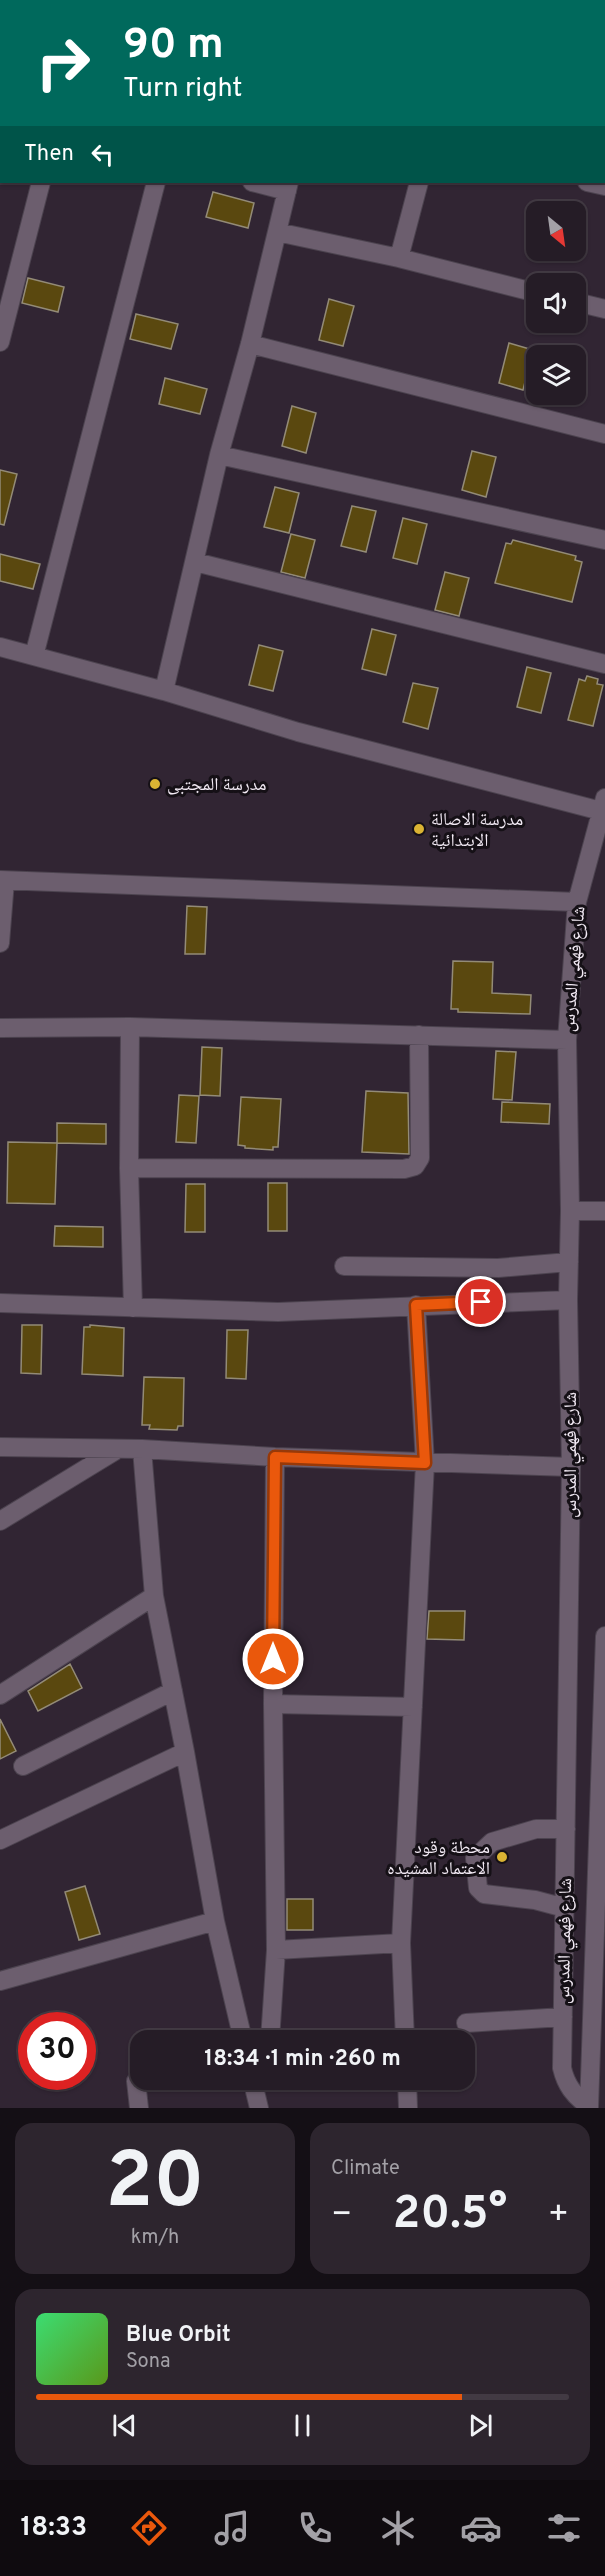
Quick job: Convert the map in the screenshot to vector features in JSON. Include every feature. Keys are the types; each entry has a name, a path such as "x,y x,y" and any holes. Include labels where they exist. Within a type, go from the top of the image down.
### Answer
{"street":[{"path":"0,342 41,183"},
{"path":"34,656 156,183"},
{"path":"164,691 219,455 288,186 261,183"},
{"path":"399,258 419,183"},
{"path":"277,232 399,258 526,289"},
{"path":"586,304 605,309"},
{"path":"249,344 605,434"},
{"path":"219,455 605,540"},
{"path":"195,562 605,664"},
{"path":"0,647 164,691 298,732 604,807"},
{"name":"شارع فهمي المدرس","path":"587,2107 574,2094 564,2077 562,2067 571,1467 567,1040 578,902 604,807"},
{"path":"0,943 3,880 578,902"},
{"path":"0,1028 130,1027 567,1040"},
{"path":"130,1027 129,1168 133,1308"},
{"path":"129,1168 404,1169 416,1166 420,1158 418,1035"},
{"path":"570,1211 605,1211"},
{"path":"344,1266 498,1268 569,1262"},
{"path":"0,1303 278,1312 568,1300"},
{"path":"405,2030 401,1943 425,1463 416,1305"},
{"path":"0,1447 142,1449 275,1457 571,1467"},
{"path":"0,1521 118,1449"},
{"path":"142,1449 153,1596 185,1752 215,1922 241,2030"},
{"path":"271,2030 276,1950 273,1704 275,1457"},
{"path":"0,1695 153,1596"},
{"name":"شارع فهمي المدرس","path":"587,2107 602,1780 605,1636"},
{"path":"23,1766 173,1691"},
{"path":"273,1704 413,1707"},
{"path":"0,1840 185,1752"},
{"path":"564,1908 536,1900 484,1894 478,1888 475,1858 492,1842 536,1829 566,1829"},
{"path":"0,1982 215,1922"},
{"path":"276,1950 401,1943"},
{"path":"466,2023 563,2017"},
{"path":"137,2090 139,2108"},
{"path":"255,2090 259,2108"},
{"path":"265,2108 266,2090"},
{"path":"407,2090 408,2108"}],"building":[{"path":"213,192 254,203 248,228 206,217"},
{"path":"28,278 64,287 58,312 22,303"},
{"path":"329,299 354,306 343,346 319,340"},
{"path":"136,314 178,324 171,349 130,339"},
{"path":"509,343 526,348 526,378 523,390 499,383"},
{"path":"165,378 207,389 200,414 159,404"},
{"path":"292,406 316,413 306,453 282,446"},
{"path":"472,451 496,457 486,497 462,490"},
{"path":"0,470 17,474 4,525 0,524"},
{"path":"275,487 299,493 289,533 264,527"},
{"path":"352,506 376,511 366,552 341,546"},
{"path":"403,518 427,524 417,564 393,558"},
{"path":"291,534 315,540 305,578 281,572"},
{"path":"513,540 576,556 575,560 582,562 572,602 495,583 506,543 511,544"},
{"path":"0,554 40,564 33,589 0,581"},
{"path":"445,572 469,578 459,616 435,610"},
{"path":"372,629 396,635 386,675 362,669"},
{"path":"259,645 283,651 273,691 249,685"},
{"path":"527,667 551,673 541,713 517,707"},
{"path":"587,676 598,679 597,684 603,685 593,726 568,720 579,679 585,681"},
{"path":"413,683 438,688 428,729 403,722"},
{"path":"187,906 207,907 205,954 185,954"},
{"path":"453,961 493,962 492,993 531,995 530,1014 458,1012 458,1009 451,1009"},
{"path":"202,1047 222,1048 220,1096 200,1095"},
{"path":"496,1051 516,1052 512,1100 493,1099"},
{"path":"366,1091 408,1093 409,1154 362,1152"},
{"path":"179,1095 199,1096 196,1143 176,1142"},
{"path":"241,1097 281,1099 278,1147 273,1147 273,1150 245,1148 245,1146 238,1145"},
{"path":"502,1102 550,1104 549,1124 501,1122"},
{"path":"57,1123 106,1124 106,1144 57,1143"},
{"path":"8,1142 57,1143 55,1204 7,1203"},
{"path":"268,1183 287,1183 287,1231 268,1231"},
{"path":"186,1184 205,1184 205,1232 185,1232"},
{"path":"55,1226 103,1227 103,1247 54,1246"},
{"path":"22,1325 42,1325 41,1374 21,1373"},
{"path":"90,1325 124,1328 123,1376 82,1374 84,1327 90,1327"},
{"path":"227,1330 248,1330 246,1379 226,1378"},
{"path":"144,1377 184,1378 183,1426 178,1426 177,1430 149,1429 150,1425 142,1425"},
{"path":"429,1611 465,1611 464,1640 427,1639"},
{"path":"70,1664 82,1688 38,1711 28,1691"},
{"path":"0,1719 16,1751 0,1759"},
{"path":"85,1886 100,1934 79,1940 65,1892"},
{"path":"287,1899 313,1899 313,1930 287,1930"}],"place":[{"name":"مدرسة المجتبى","path":"155,784"},
{"name":"مدرسة الاصالة الابتدائية","path":"419,829"},
{"name":"محطة وقود الاعتماد المشيده","path":"502,1857"}],"route":[{"path":"273,1659 275,1457 425,1463 416,1305 481,1302"}]}
